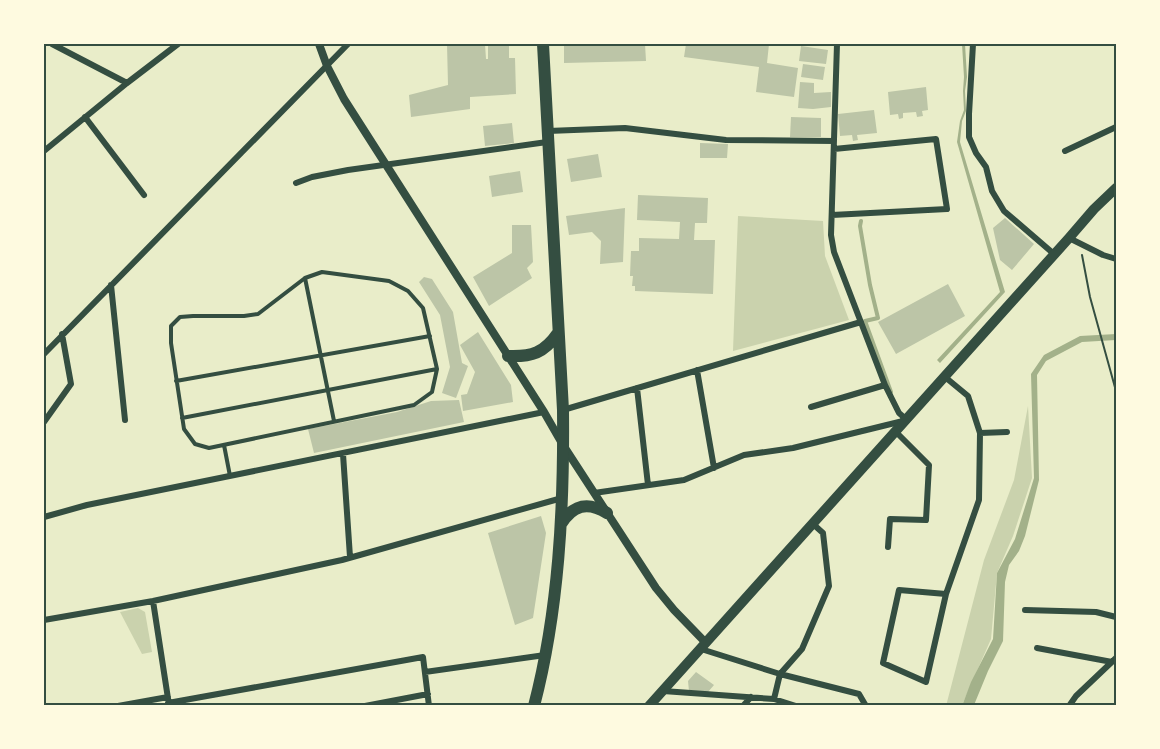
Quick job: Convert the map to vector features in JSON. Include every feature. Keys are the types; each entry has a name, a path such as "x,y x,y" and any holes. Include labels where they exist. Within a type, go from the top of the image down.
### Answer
{"highway":[{"path":"534,705 545,655 555,582 562,498 563,445 543,44"},
{"path":"508,356 524,357 538,353 551,344 558,333"},
{"path":"560,525 575,508 588,505 607,513"}],"main road":[{"path":"649,705 1094,209 1116,188"}],"street":[{"path":"52,44 126,83"},
{"path":"44,151 126,83 178,44"},
{"path":"319,44 327,66 344,99 563,445 656,588 703,646 780,674 859,694 866,705"},
{"path":"44,354 348,44"},
{"path":"837,44 831,235 834,252 885,385 899,413 907,420"},
{"path":"973,44 969,137 986,167 992,191 1004,211 1054,254"},
{"path":"85,117 144,195"},
{"path":"1065,151 1116,127"},
{"path":"296,183 330,173 547,137 625,128 726,140 834,141"},
{"path":"832,215 947,209 936,139 834,149"},
{"path":"1069,238 1116,259"},
{"path":"111,285 125,420"},
{"path":"562,410 861,322"},
{"path":"44,422 70,384 62,334"},
{"path":"697,370 714,468"},
{"path":"945,377 968,396 980,433 979,500 946,594 926,682 883,663 899,590 946,594"},
{"path":"811,406 885,385"},
{"path":"637,388 648,485"},
{"path":"44,517 87,505 544,412"},
{"path":"594,493 684,480 744,455 793,448 907,420"},
{"path":"888,547 890,519 926,520 927,509 929,465 896,432"},
{"path":"980,433 1007,432"},
{"path":"343,454 351,558"},
{"path":"44,620 153,601 351,558 562,498"},
{"path":"774,699 780,674 802,649 829,585 823,532 813,524"},
{"path":"153,601 168,702"},
{"path":"1025,610 1096,612 1116,617"},
{"path":"1037,648 1114,660"},
{"path":"425,672 545,655"},
{"path":"118,705 168,702 423,657 429,705"},
{"path":"1069,705 1114,660"},
{"path":"662,691 774,699 796,705"},
{"path":"365,705 428,694"},
{"path":"743,705 751,697"}],"lane":[{"path":"322,272 390,281 408,291 423,308 430,336 436,369 432,392 414,405 209,448 195,444 184,429 171,343 171,326 180,317 258,314 305,278 322,272"},
{"path":"305,278 334,421"},
{"path":"176,381 430,336"},
{"path":"182,418 436,369"},
{"path":"224,445 230,476"}],"path":[{"path":"1079,244 1090,297 1116,391"}],"shaded area":[{"path":"962,44 965,44 967,77 966,111 962,121 960,142 1005,292 940,363 937,360 1000,292 957,142 964,110"},
{"path":"738,216 823,221 825,256 849,320 733,351"},
{"path":"1116,334 1116,340 1082,342 1046,361 1037,375 1039,480 1025,536 1019,551 1009,565 1005,582 1003,641 974,705 962,706 971,682 993,639 997,573 1015,539 1034,478 1031,374 1044,355 1080,336"},
{"path":"1028,406 1032,478 1013,536 997,573 991,639 962,705 946,706 984,560 1014,480"},
{"path":"138,608 145,612 152,652 142,654 120,612"}],"building":[{"path":"447,44 485,44 486,59 488,59 488,44 509,44 509,58 515,58 516,94 470,97 470,109 411,117 409,95 448,85"},
{"path":"564,44 645,44 646,61 564,63"},
{"path":"686,44 769,44 767,63 798,68 794,97 756,92 759,67 684,57"},
{"path":"801,46 828,50 826,64 799,61"},
{"path":"803,64 825,67 823,80 801,77"},
{"path":"800,82 814,83 814,93 831,92 831,107 798,108"},
{"path":"926,87 928,110 922,111 923,116 917,117 916,112 903,113 903,118 899,119 898,114 890,115 888,92"},
{"path":"874,110 877,133 857,135 858,140 853,141 852,135 840,136 838,114"},
{"path":"791,117 821,118 821,137 790,137"},
{"path":"512,123 514,143 485,146 483,126"},
{"path":"700,143 728,144 727,158 700,158"},
{"path":"598,154 602,177 571,182 567,159"},
{"path":"520,171 523,192 492,197 489,176"},
{"path":"638,195 708,198 707,223 695,223 694,240 715,240 713,294 635,291 635,286 632,286 633,276 630,276 631,251 639,251 639,238 679,239 680,222 637,220"},
{"path":"625,208 623,262 600,264 601,241 592,232 569,235 566,216"},
{"path":"1005,218 1034,244 1012,270 1000,260 993,228"},
{"path":"512,225 531,225 533,262 527,268 532,278 489,306 473,277 512,253"},
{"path":"424,277 432,279 453,312 462,363 468,366 456,398 442,393 450,367 440,315 419,282"},
{"path":"948,284 965,316 896,354 878,322"},
{"path":"478,332 511,385 513,402 463,411 461,395 467,394 475,372 460,345"},
{"path":"459,400 464,422 314,453 308,429 397,412 431,401"},
{"path":"541,516 546,533 533,618 515,625 488,533"},
{"path":"696,672 714,685 708,692 689,691 688,681"}],"waterway":[{"path":"861,221 870,285 878,318 865,321 891,392"}]}
